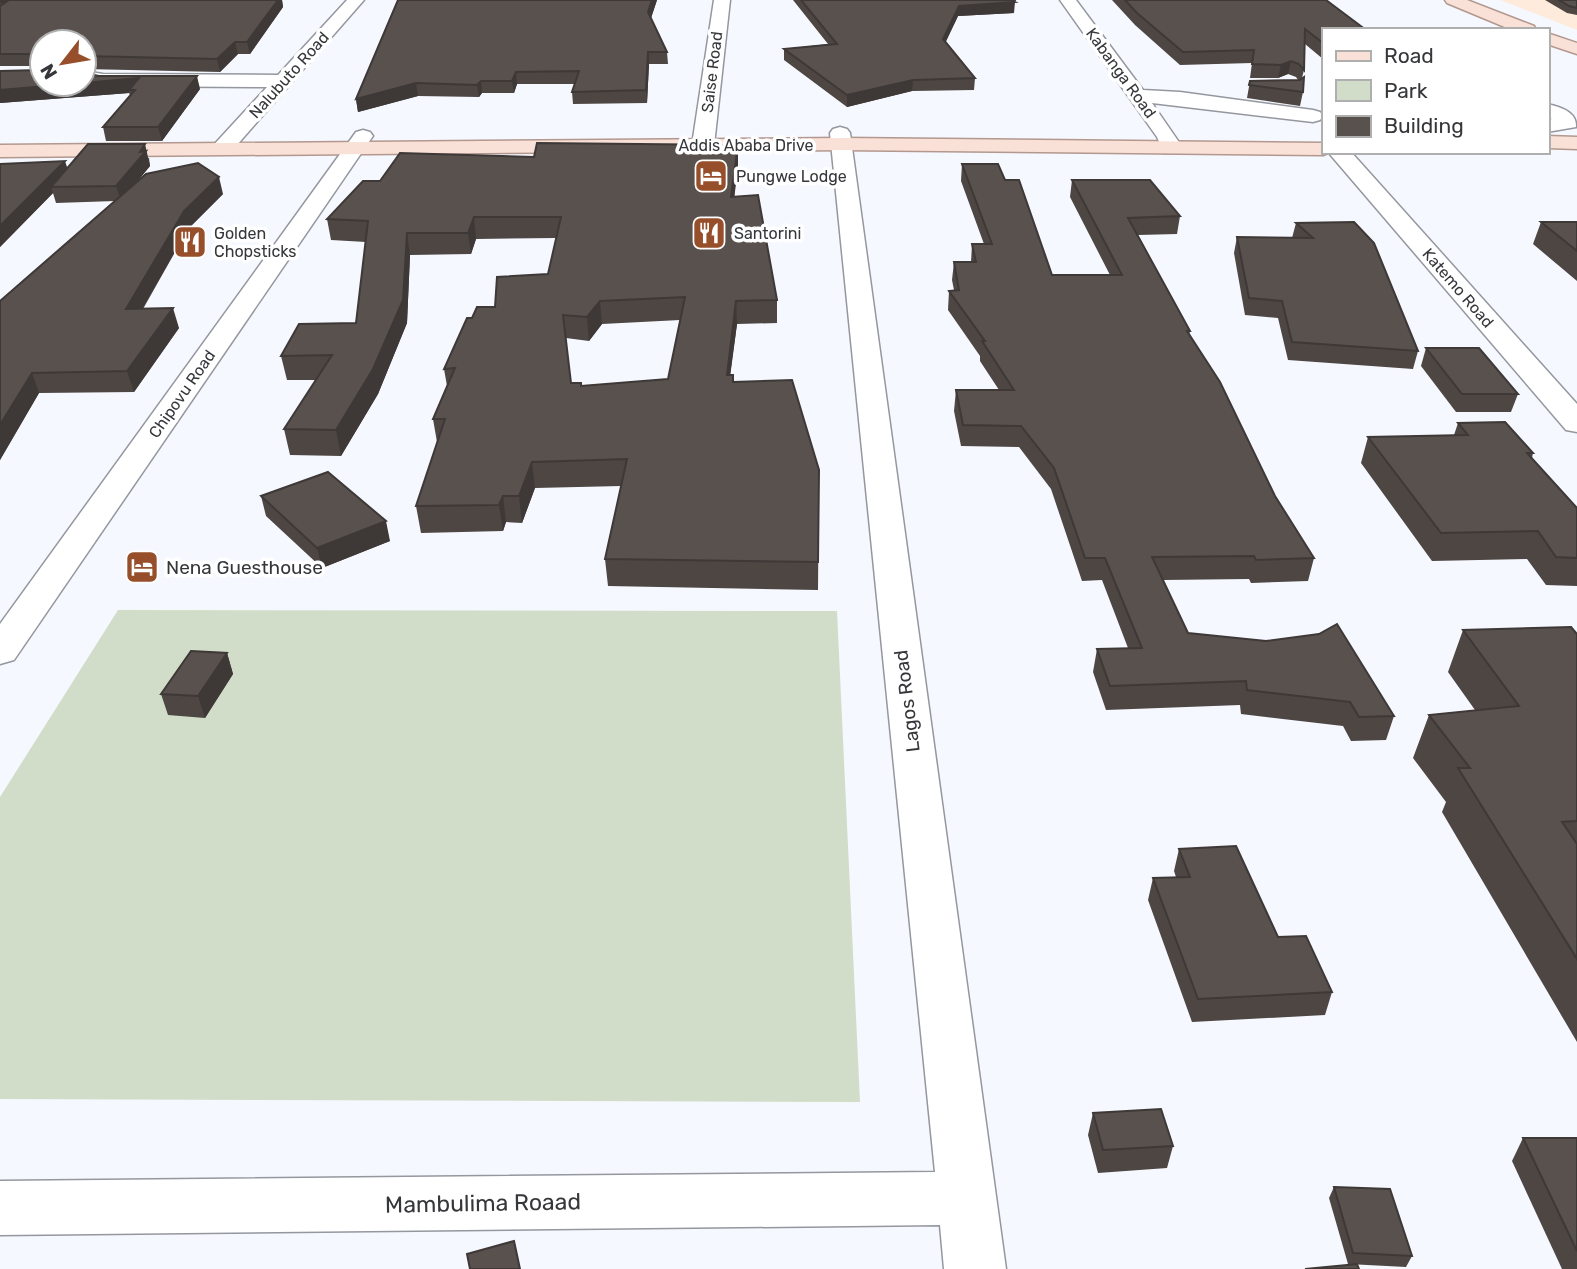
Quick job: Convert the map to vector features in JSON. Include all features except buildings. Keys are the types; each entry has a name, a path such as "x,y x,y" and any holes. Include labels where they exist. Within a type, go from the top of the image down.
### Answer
{"main road":[{"path":"1453,0 1523,28"},
{"name":"Addis Ababa Drive","path":"0,137 227,142 704,139 1170,142 1322,138"},
{"name":"Addis Ababa Drive","path":"0,151 227,142"},
{"name":"Addis Ababa Drive","path":"1170,142 1322,149"},
{"path":"1549,142 1577,143"},
{"path":"1549,152 1577,152"}],"street":[{"name":"Nalubuto Road","path":"227,142 356,0"},
{"name":"Saise Road","path":"704,139 722,0"},
{"name":"Kabanga Road","path":"1068,0 1170,142"},
{"path":"98,79 285,80"},
{"path":"1180,98 1193,85 1234,86"},
{"path":"1138,96 1180,98 1313,116"},
{"path":"1549,111 1566,118 1569,123 1549,126"},
{"name":"Lagos Road","path":"841,139 975,1269"},
{"name":"Chipovu Road","path":"0,652 358,142"},
{"name":"Katemo Road","path":"1341,154 1577,423"},
{"name":"Mambulima Roaad","path":"0,1208 966,1198"}],"shaded area":[{"path":"1500,0 1577,0 1577,30"}],"green space":[{"path":"118,610 837,611 860,1102 0,1099 0,797"}],"place":[{"name":"Pungwe Lodge","path":"711,176"},
{"name":"Santorini","path":"709,233"},
{"name":"Golden Chopsticks","path":"190,242"},
{"name":"Nena Guesthouse","path":"142,567"}]}
